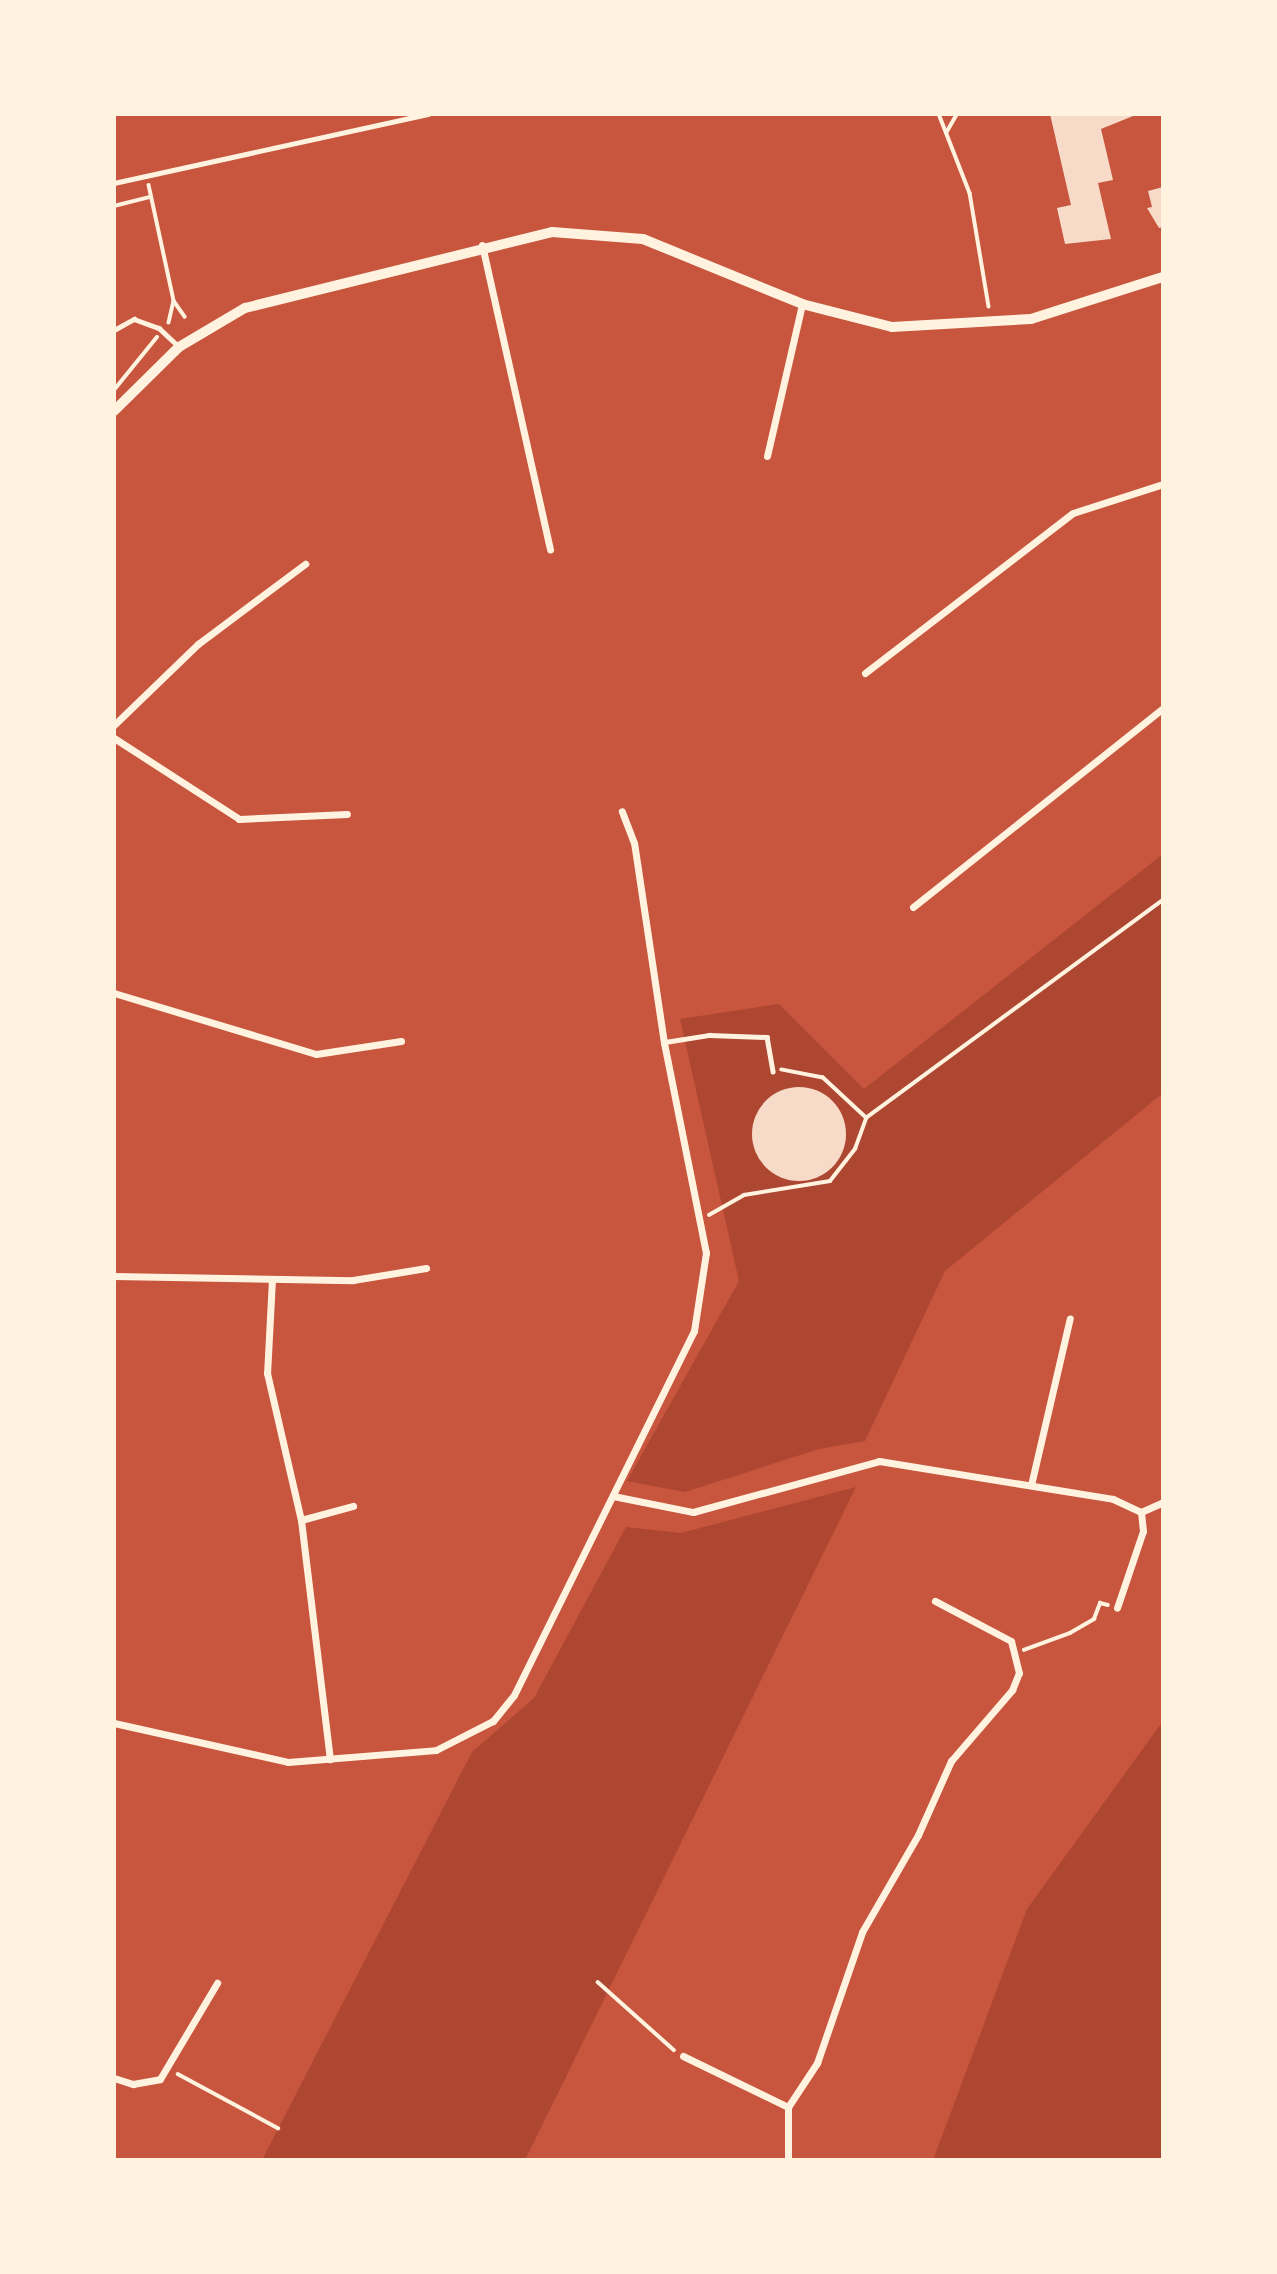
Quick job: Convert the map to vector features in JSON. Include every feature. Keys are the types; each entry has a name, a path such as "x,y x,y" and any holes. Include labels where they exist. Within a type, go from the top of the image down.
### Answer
{"street":[{"path":"114,411 178,347 275,296 482,245 552,232 643,239 802,304 892,327 992,326 1163,277"},
{"path":"482,245 550,549"},
{"path":"767,456 802,304"},
{"path":"865,673 1073,513 1163,484"},
{"path":"114,725 198,644 305,564"},
{"path":"914,907 1163,708"},
{"path":"114,738 239,818 347,814"},
{"path":"114,1723 288,1762 436,1751 493,1721 514,1695 694,1331 706,1253 664,1043 634,843 622,811"},
{"path":"114,993 316,1054 401,1041"},
{"path":"114,1276 353,1280 426,1268"},
{"path":"272,1279 267,1373 301,1520 330,1759"},
{"path":"1031,1485 1070,1318"},
{"path":"613,1496 693,1512 879,1461 1113,1499 1141,1512 1163,1502"},
{"path":"301,1520 353,1506"},
{"path":"1117,1608 1143,1531 1141,1512"},
{"path":"789,2160 788,2107 817,2063 862,1932 951,1761 1012,1690 1019,1652 1000,1632 935,1601"},
{"path":"114,2078 149,2084 170,2070 217,1983"},
{"path":"683,2056 788,2107"}],"lane":[{"path":"114,183 429,114"},
{"path":"114,330 134,319 159,328 178,347"},
{"path":"664,1043 709,1035 767,1037 773,1071"}],"path":[{"path":"939,114 970,193 989,306"},
{"path":"946,133 957,114"},
{"path":"149,185 174,301 186,317"},
{"path":"114,206 151,197"},
{"path":"169,322 174,301"},
{"path":"114,390 158,336"},
{"path":"701,1220 744,1195 830,1181 850,1158 866,1118 1163,900"},
{"path":"773,1071 793,1068 823,1078 866,1118"},
{"path":"1019,1652 1094,1619 1100,1603 1117,1608"},
{"path":"598,1982 683,2056"},
{"path":"170,2070 278,2128"}],"shaded area":[{"path":"1163,854 1163,1093 945,1271 865,1441 819,1449 685,1492 627,1481 739,1281 680,1019 779,1004 864,1089"},
{"path":"856,1487 525,2160 262,2160 472,1752 534,1698 626,1527 681,1533"},
{"path":"1163,1721 1163,2160 933,2160 1027,1909"}],"building":[{"path":"1050,114 1138,114 1101,129 1113,180 1098,183 1111,239 1065,244 1057,208 1071,205"},
{"path":"1163,187 1163,227 1159,228 1147,208 1152,207 1148,191"},
{"path":"799,1087 817,1090 832,1101 843,1116 846,1134 843,1152 832,1167 817,1178 799,1181 781,1178 766,1167 755,1152 752,1134 755,1116 766,1101 781,1090"}]}
